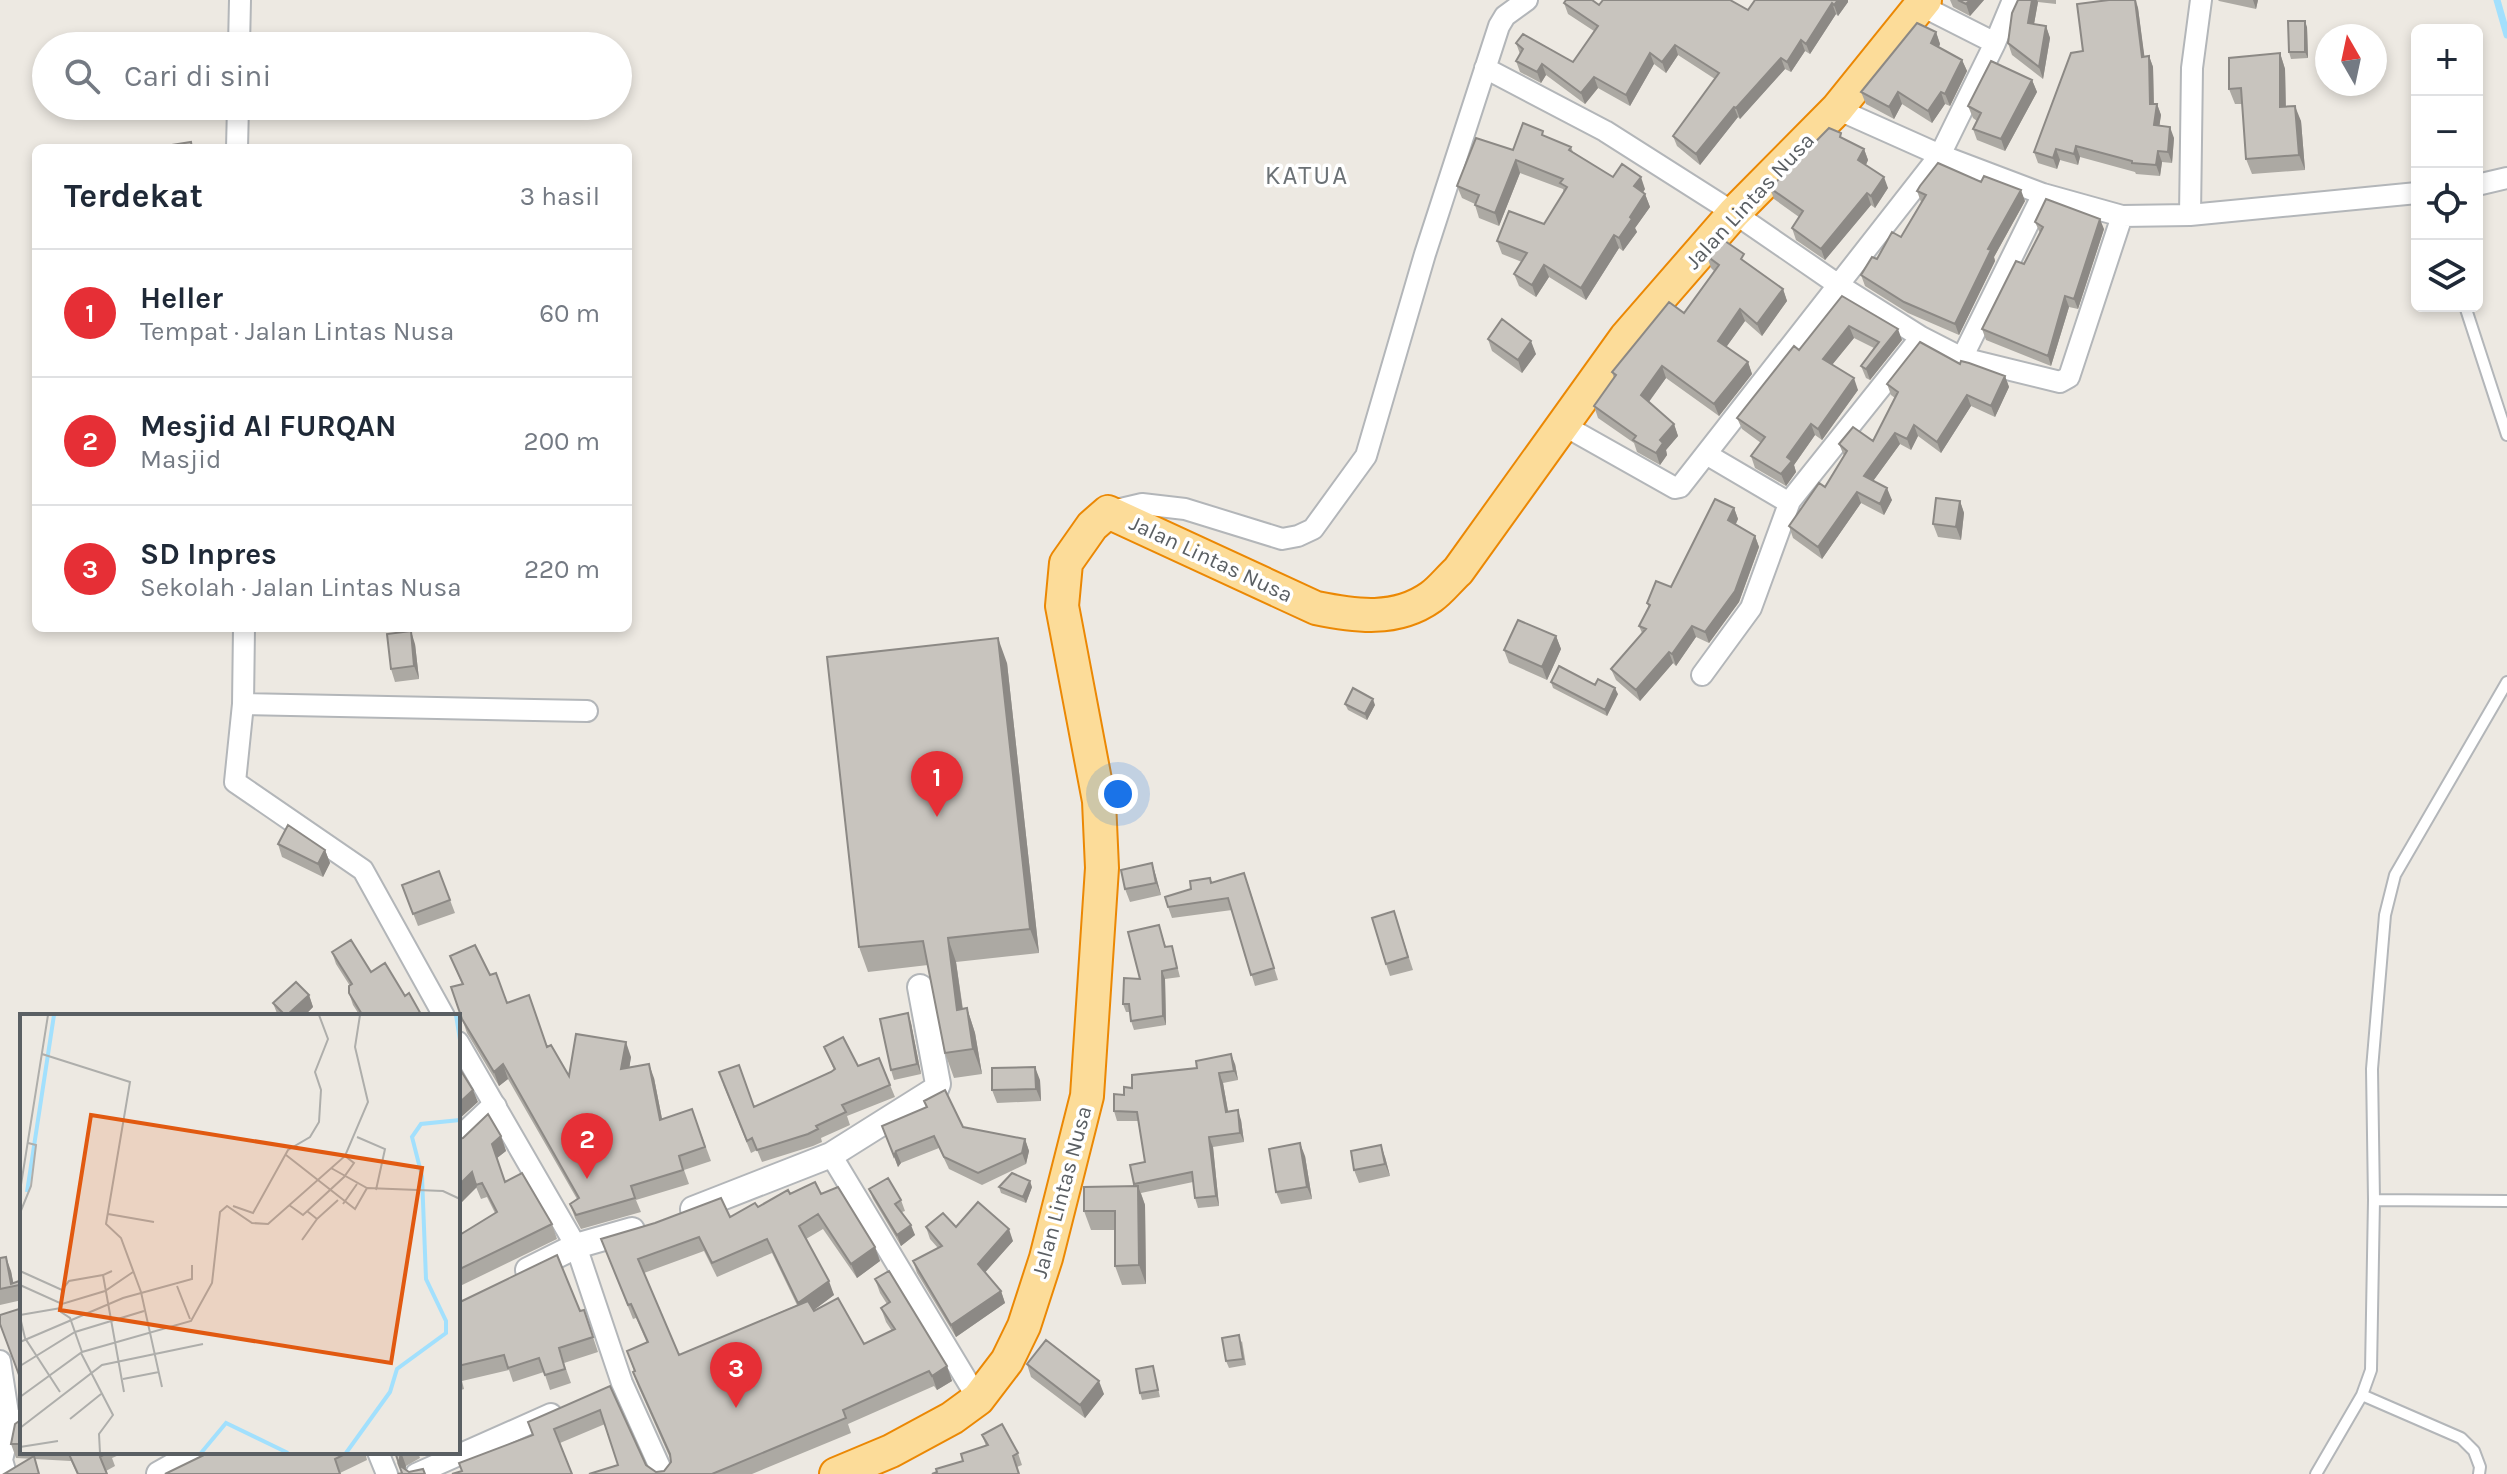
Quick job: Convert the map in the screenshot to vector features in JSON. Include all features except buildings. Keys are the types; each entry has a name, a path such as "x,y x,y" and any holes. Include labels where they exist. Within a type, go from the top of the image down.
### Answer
{"highway":[{"name":"Jalan Lintas Nusa","path":"836,1474 891,1451 952,1418 978,1399 1007,1361 1024,1326 1046,1258 1087,1096 1102,868 1099,801 1062,606 1066,563 1092,526 1108,512 1316,608 1368,617 1410,608 1431,597 1458,571 1626,337 1734,213 1837,109 1923,3"}],"street":[{"path":"239,32 240,0"},
{"path":"1108,512 1142,504 1185,509 1282,539 1313,529 1366,456 1425,254 1485,68 1505,16 1527,0"},
{"path":"1565,426 1675,488 1680,487 1940,155 2013,0"},
{"path":"2190,215 2192,68 2201,0"},
{"path":"1923,3 1995,43"},
{"path":"1485,68 1605,131 1921,337 1962,358 2060,382 2069,377 2122,216"},
{"path":"1837,109 1940,155 2043,194 2122,216 2190,215 2411,194"},
{"path":"237,144 238,120"},
{"path":"2483,184 2507,178"},
{"path":"1962,358 2043,194"},
{"path":"1702,675 1751,608 1790,501 1921,337"},
{"path":"1706,454 1790,501"},
{"path":"244,632 243,704 235,782 363,870 443,1014"},
{"path":"243,704 587,711"},
{"path":"510,1278 576,1246 662,1221 831,1155 938,1087 920,987"},
{"path":"460,1046 576,1246 615,1386 663,1474"},
{"path":"460,1139 494,1107"},
{"path":"831,1155 978,1399"},
{"path":"0,1361 11,1424 3,1465"},
{"path":"416,1474 567,1407"},
{"path":"159,1474 194,1454"},
{"path":"379,1454 387,1474"}],"lane":[{"path":"2467,312 2507,435"},
{"path":"2316,1474 2362,1395 2371,1370 2374,1200 2372,1069 2385,915 2395,875 2507,682"},
{"path":"2374,1200 2507,1201"},
{"path":"2362,1395 2461,1438 2474,1451 2480,1467 2479,1474"}],"waterway":[{"path":"2497,0 2507,35"}],"place":[{"name":"Heller","path":"937,817"},
{"name":"Mesjid Al FURQAN","path":"587,1179"},
{"name":"SD Inpres","path":"736,1408"}],"district":[{"name":"KATUA","path":"1307,175"}]}
